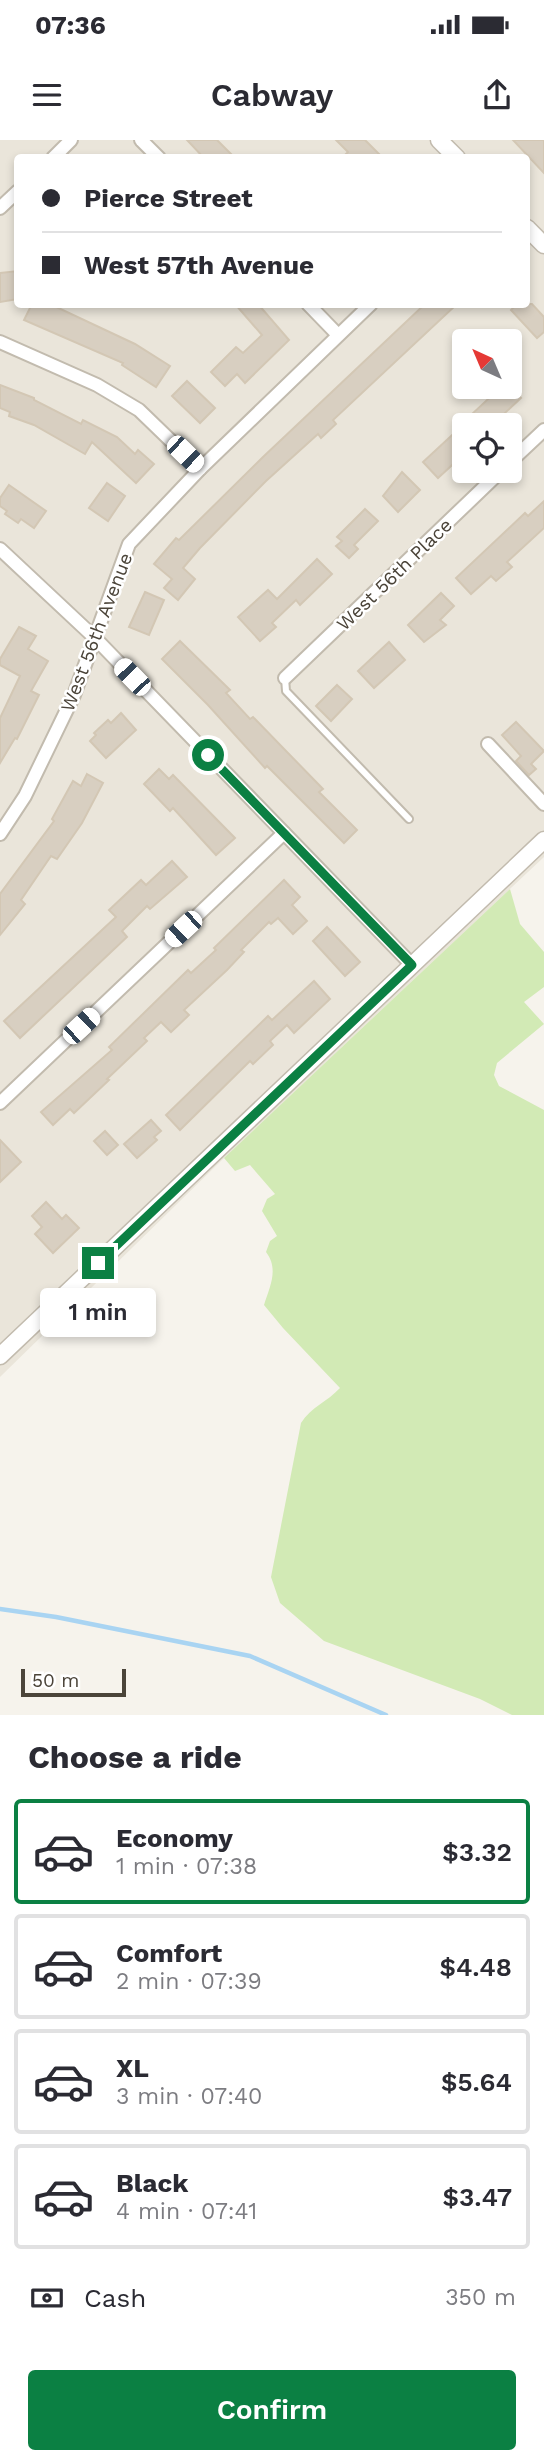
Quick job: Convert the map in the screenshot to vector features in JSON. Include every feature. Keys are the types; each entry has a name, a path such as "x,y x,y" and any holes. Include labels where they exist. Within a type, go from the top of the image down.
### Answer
{"street":[{"path":"57,154 71,140"},
{"path":"141,140 155,154"},
{"path":"439,140 453,154"},
{"path":"0,208 14,195"},
{"path":"530,231 544,245"},
{"path":"311,308 338,335"},
{"name":"West 56th Avenue","path":"0,834 24,796 69,706 129,544 200,469 367,308"},
{"path":"0,342 97,385 139,410 200,469"},
{"path":"522,451 544,430"},
{"name":"West 56th Place","path":"285,678 489,483"},
{"path":"0,549 94,638 412,965"},
{"path":"488,744 544,804"},
{"path":"0,1102 284,833"},
{"path":"0,1356 544,840"}],"lane":[{"path":"285,678 286,691 409,819"}],"shaded area":[{"path":"0,140 544,140 544,857 224,1158 0,1377"}],"green space":[{"path":"510,889 520,924 544,952 544,987 524,1002 544,1024 497,1063 494,1075 499,1086 544,1110 544,1715 512,1715 480,1699 324,1641 280,1603 271,1577 301,1423 340,1388 264,1305 273,1271 266,1252 270,1241 277,1236 262,1211 267,1199 275,1194 250,1165 235,1171 224,1158"}],"building":[{"path":"187,140 217,140 231,154 200,154"},
{"path":"336,140 365,140 379,154 346,154 348,152"},
{"path":"513,140 544,140 544,173 530,158 530,154 526,154"},
{"path":"14,271 14,300 0,302 0,273"},
{"path":"532,304 544,317 544,332 537,338 511,310 530,308"},
{"path":"30,308 58,308 135,344 170,366 156,387 122,365 123,363 24,320"},
{"path":"238,308 261,308 289,340 245,383 237,374 225,386 211,372 236,347 243,353 262,335"},
{"path":"421,308 453,308 333,420 336,424 321,438 318,434 266,481 200,548 183,568 195,579 178,600 164,588 172,579 154,564 176,538 179,540"},
{"path":"187,381 215,408 200,423 172,396"},
{"path":"0,385 34,398 81,424 83,420 117,437 135,454 138,450 154,464 136,483 92,442 85,454 34,425 9,416 10,412 0,408"},
{"path":"488,399 520,399 505,413 473,413"},
{"path":"452,435 452,465 438,478 423,462"},
{"path":"402,472 420,490 398,512 383,496"},
{"path":"107,483 125,496 108,521 89,508"},
{"path":"9,485 46,511 34,528 21,519 18,523 5,514 7,511 0,506 0,498"},
{"path":"544,501 544,528 507,562 512,567 496,581 491,576 471,594 456,578 525,513 528,516"},
{"path":"365,509 378,521 354,545 358,549 349,558 336,546 342,541 337,537"},
{"path":"317,559 332,574 300,605 296,600 272,623 276,627 260,641 238,617 268,590 277,599"},
{"path":"145,592 164,600 149,635 129,627"},
{"path":"441,593 454,606 440,620 446,625 424,642 408,625"},
{"path":"19,627 36,636 28,649 48,661 31,691 39,695 17,739 15,738 0,763 0,718 20,676 0,665 0,659"},
{"path":"180,641 230,690 226,693 250,719 253,717 323,789 319,792 357,830 344,843 267,766 265,768 162,659"},
{"path":"389,642 405,660 374,688 358,671"},
{"path":"337,685 352,699 331,721 316,706"},
{"path":"121,713 136,730 106,758 90,741 96,735 94,733 108,720 111,723"},
{"path":"516,722 544,751 531,764 536,769 529,775 516,761 521,756 502,735"},
{"path":"159,769 169,779 173,775 235,838 216,855 173,808 170,811 144,784"},
{"path":"87,774 103,783 82,823 57,859 51,856 21,900 25,904 0,935 0,894 54,821 52,819 73,781 81,786"},
{"path":"172,861 187,877 150,909 147,906 122,931 127,937 20,1038 4,1021 116,917 109,910 141,880 146,885"},
{"path":"284,880 300,897 292,905 307,921 293,934 278,918 271,924 269,922 241,950 244,952 227,970 184,1010 189,1015 171,1032 161,1022 144,1038 147,1041 107,1079 109,1080 74,1113 70,1109 53,1125 41,1112 112,1050 109,1047 188,970 191,973 216,950 214,948"},
{"path":"327,927 360,962 345,976 313,941"},
{"path":"314,981 330,999 294,1033 287,1025 270,1041 273,1045 253,1064 250,1061 180,1130 166,1115 268,1016 272,1020"},
{"path":"151,1120 161,1131 154,1137 157,1140 137,1158 124,1144"},
{"path":"105,1131 118,1145 107,1155 94,1141"},
{"path":"0,1140 21,1162 0,1182"},
{"path":"46,1202 62,1219 66,1215 79,1228 53,1253 35,1234 42,1227 32,1216"}],"waterway":[{"path":"0,1609 56,1617 250,1656 386,1715"}],"route":[{"path":"98,1263 412,965 208,755"}]}
